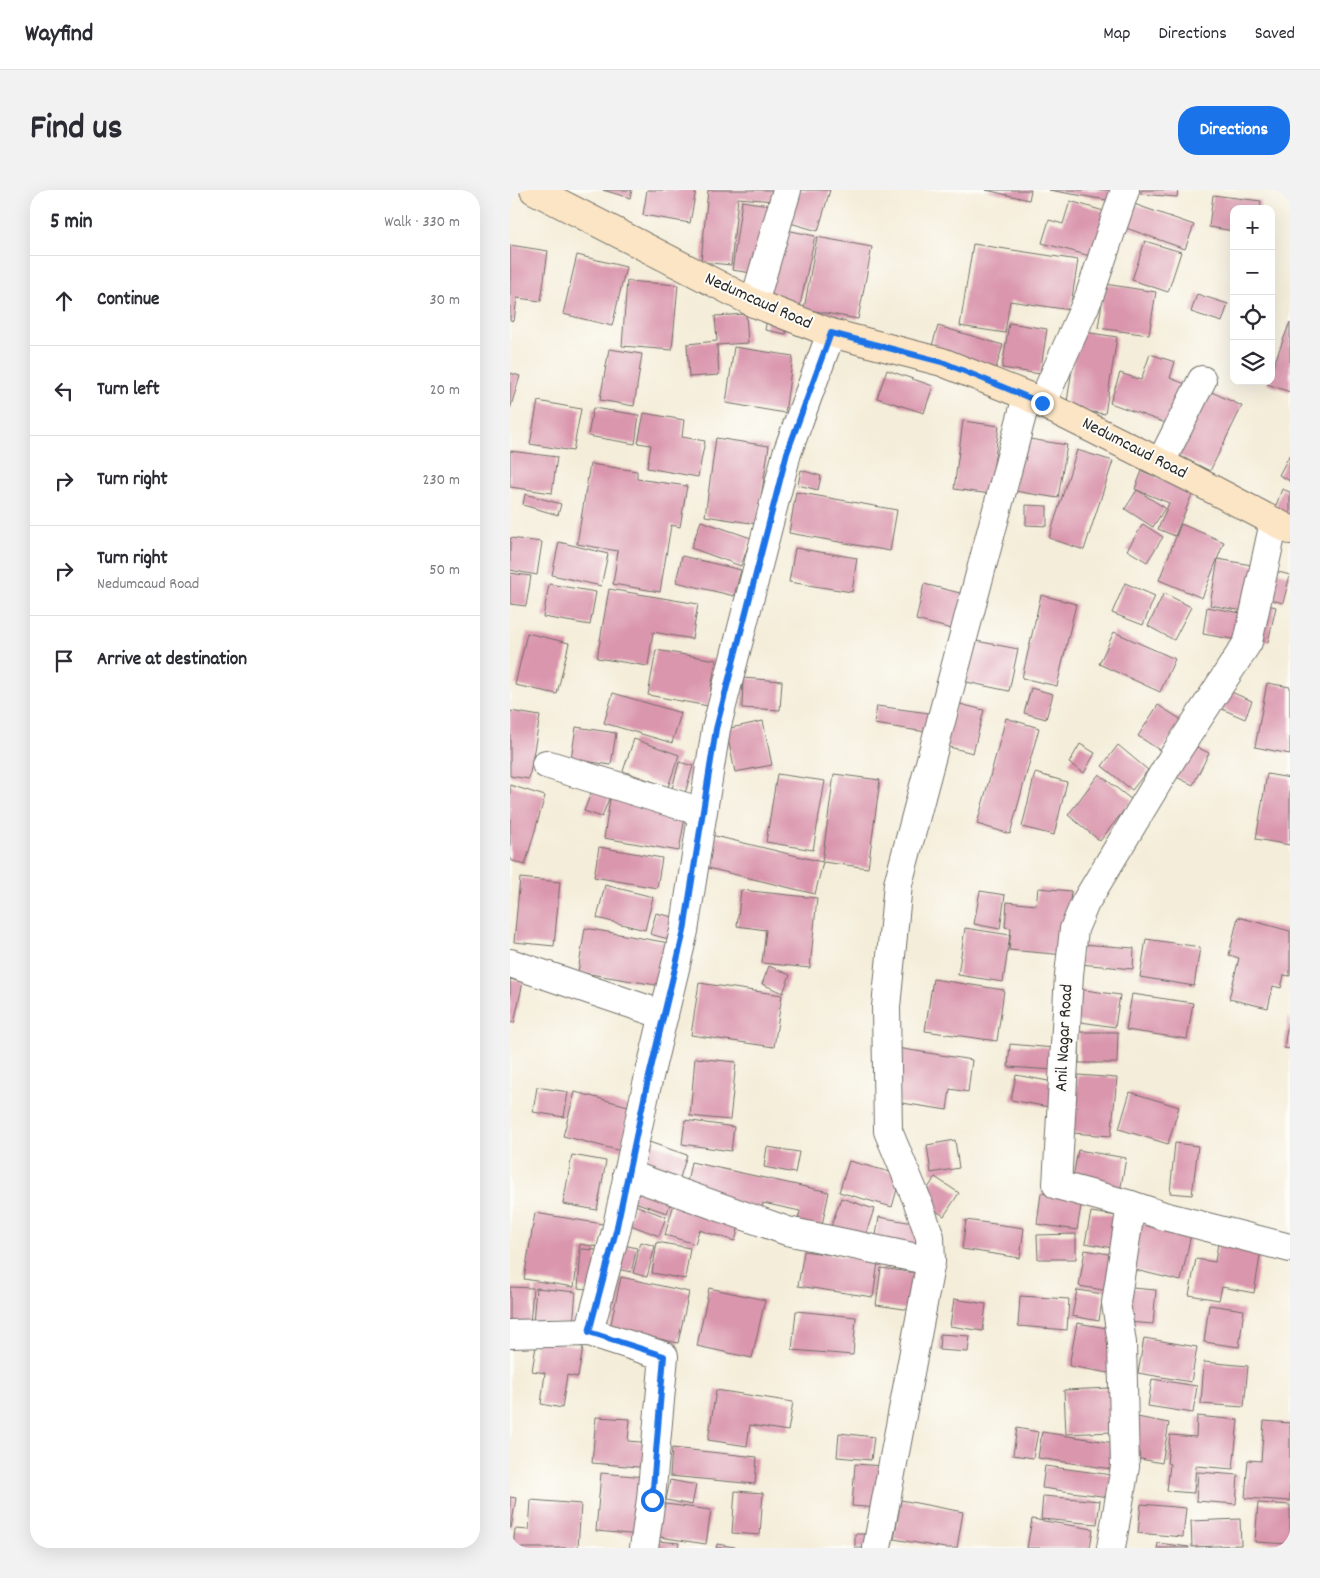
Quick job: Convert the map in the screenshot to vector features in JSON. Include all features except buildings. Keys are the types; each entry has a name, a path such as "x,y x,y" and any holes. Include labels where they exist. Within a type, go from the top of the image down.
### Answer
{"main road":[{"name":"Nedumcaud Road","path":"534,190 754,303 831,333 942,362 1034,400 1161,462 1282,526"}],"street":[{"path":"754,303 787,190"},
{"path":"877,1548 931,1261 930,1237 917,1200 888,1131 886,1007 898,884 1034,400 1090,297 1125,190"},
{"path":"589,1332 616,1231 684,931 716,729 787,453 831,333"},
{"path":"1161,462 1202,380"},
{"name":"Anil Nagar Road","path":"1130,1205 1057,1185 1069,975 1074,929 1085,903 1173,757 1248,642 1282,526"},
{"path":"546,764 702,812"},
{"path":"510,963 664,1016"},
{"path":"628,1174 787,1230 931,1261"},
{"path":"1111,1548 1125,1468 1122,1343 1116,1303 1130,1205 1164,1216 1290,1248"},
{"path":"510,1334 589,1332 664,1356 652,1500 644,1548"}],"route":[{"path":"652,1500 664,1356 589,1332 616,1231 646,1089 684,931 716,729 787,453 831,333 942,362 1042,403"}]}
